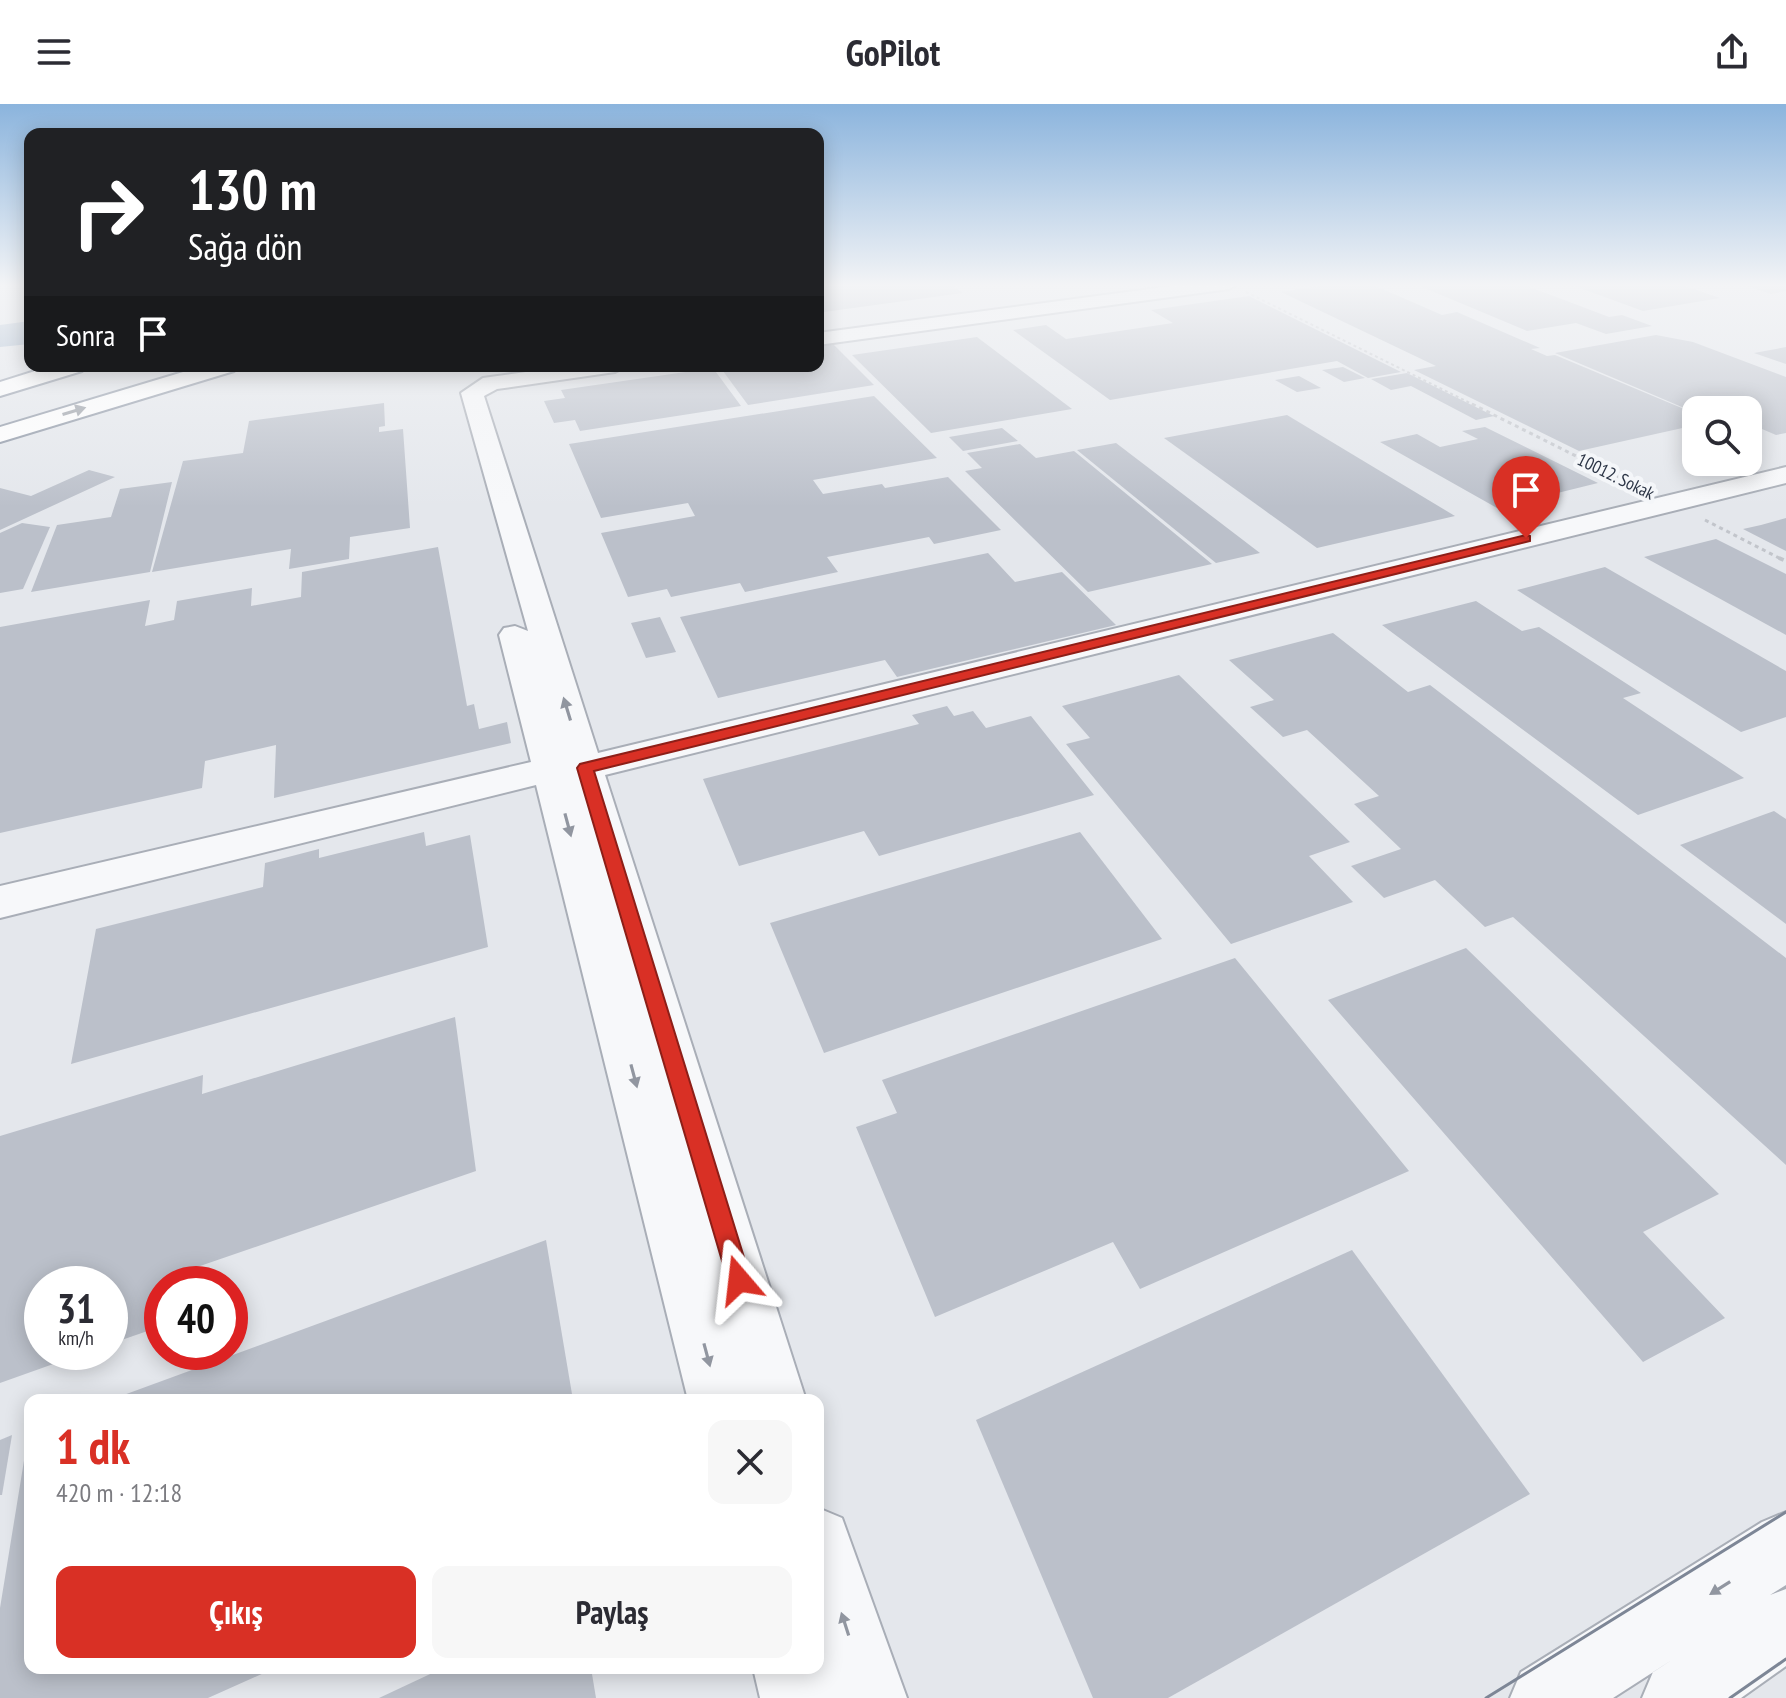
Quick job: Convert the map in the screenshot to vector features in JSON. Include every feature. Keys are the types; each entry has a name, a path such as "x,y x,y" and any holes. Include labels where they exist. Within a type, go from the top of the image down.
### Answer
{"highway":[{"path":"0,389 55,372"},
{"path":"0,410 137,372"},
{"path":"0,435 206,372"}],"street":[{"path":"520,372 467,384 448,393 773,1394"},
{"path":"467,384 571,372"},
{"path":"0,902 569,769 1786,475"},
{"path":"569,769 718,1394"},
{"path":"1547,1698 1786,1546"},
{"path":"824,1560 870,1698"},
{"path":"1679,1698 1786,1624"},
{"path":"791,1674 797,1698"}],"path":[{"name":"10012. Sokak","path":"1379,358 1786,561"}],"building":[{"path":"824,358 847,358 874,385 748,405 724,372 824,372"},
{"path":"855,358 1005,358 1072,409 931,433"},
{"path":"1052,358 1374,358 1401,372 1368,378 1337,361 1110,400"},
{"path":"1420,358 1563,358 1682,408 1682,428 1579,451 1414,370 1436,366"},
{"path":"1568,358 1737,358 1786,377 1786,433 1776,435 1762,429 1762,396 1682,396 1682,407"},
{"path":"1770,358 1786,358 1786,364"},
{"path":"1343,367 1365,378 1344,382 1322,370"},
{"path":"685,372 716,372 741,406 580,431 575,420 554,423 544,401 565,398 561,390"},
{"path":"1407,373 1494,416 1476,420 1411,386 1391,390 1371,379"},
{"path":"1299,376 1321,388 1297,392 1275,380"},
{"path":"874,396 937,458 813,480 823,494 882,484 885,488 948,477 1001,530 934,544 929,537 827,557 838,572 745,592 740,583 671,597 667,589 628,597 601,533 695,516 688,503 601,518 569,444"},
{"path":"384,403 385,426 379,427 379,432 403,429 410,528 350,537 349,559 289,569 291,549 152,572 183,461 243,453 249,421"},
{"path":"1287,415 1455,516 1317,548 1164,438"},
{"path":"1485,427 1598,483 1497,508 1380,442 1417,434 1440,447 1478,439 1462,431"},
{"path":"1002,428 1018,441 963,451 949,437"},
{"path":"1116,443 1260,553 1216,563 1077,450"},
{"path":"1020,444 1036,458 1074,451 1212,564 1088,592 965,471 982,468 967,453"},
{"path":"89,470 115,477 0,530 0,488 31,496"},
{"path":"172,482 150,572 31,592 57,525 111,517 120,489"},
{"path":"1786,518 1786,551 1743,529 1761,525"},
{"path":"22,523 50,527 23,589 0,593 0,533"},
{"path":"1716,539 1786,574 1786,635 1644,557"},
{"path":"438,547 467,706 474,704 479,729 507,722 511,743 274,798 276,745 205,761 202,788 0,833 0,627 150,600 145,626 174,620 177,601 252,588 251,606 301,597 302,572"},
{"path":"988,553 1015,582 1062,572 1116,625 897,677 885,660 718,698 680,617"},
{"path":"1605,567 1786,671 1786,717 1741,732 1517,590"},
{"path":"1476,601 1522,631 1539,627 1641,693 1623,698 1744,778 1638,815 1382,625"},
{"path":"660,617 676,652 646,658 631,623"},
{"path":"1333,633 1408,692 1430,685 1786,958 1786,1165 1513,917 1485,927 1435,880 1384,898 1351,866 1401,849 1354,804 1379,796 1307,730 1283,737 1250,707 1274,700 1229,660"},
{"path":"1179,675 1350,842 1309,856 1353,902 1231,944 1066,744 1090,738 1062,706"},
{"path":"947,706 954,716 973,711 986,728 1031,716 1094,795 879,856 864,831 739,866 703,779 919,724 912,715"},
{"path":"1774,811 1786,819 1786,924 1680,845"},
{"path":"424,832 426,846 470,835 488,947 71,1064 96,929 263,887 265,863 319,849 319,858"},
{"path":"1080,832 1162,939 824,1053 770,923"},
{"path":"1466,948 1719,1194 1643,1232 1725,1318 1643,1362 1328,1000"},
{"path":"1235,958 1409,1171 1140,1289 1113,1242 935,1317 856,1127 897,1113 882,1080"},
{"path":"455,1017 476,1171 200,1266 144,1266 144,1332 128,1338 128,1266 24,1266 24,1370 36,1370 0,1383 0,1136 203,1075 202,1094"},
{"path":"546,1240 572,1394 126,1394 192,1370 248,1370 248,1349"},
{"path":"1352,1250 1530,1494 1168,1698 1093,1698 976,1420"},
{"path":"12,1435 2,1495 0,1495 0,1440"},
{"path":"24,1461 24,1674 262,1674 208,1698 0,1698 0,1608"},
{"path":"430,1674 592,1674 596,1698 379,1698"}],"tram line":[{"path":"1486,1698 1786,1512"},
{"path":"1730,1698 1786,1659"}],"route":[{"path":"739,1280 585,768 1526,538"}]}
